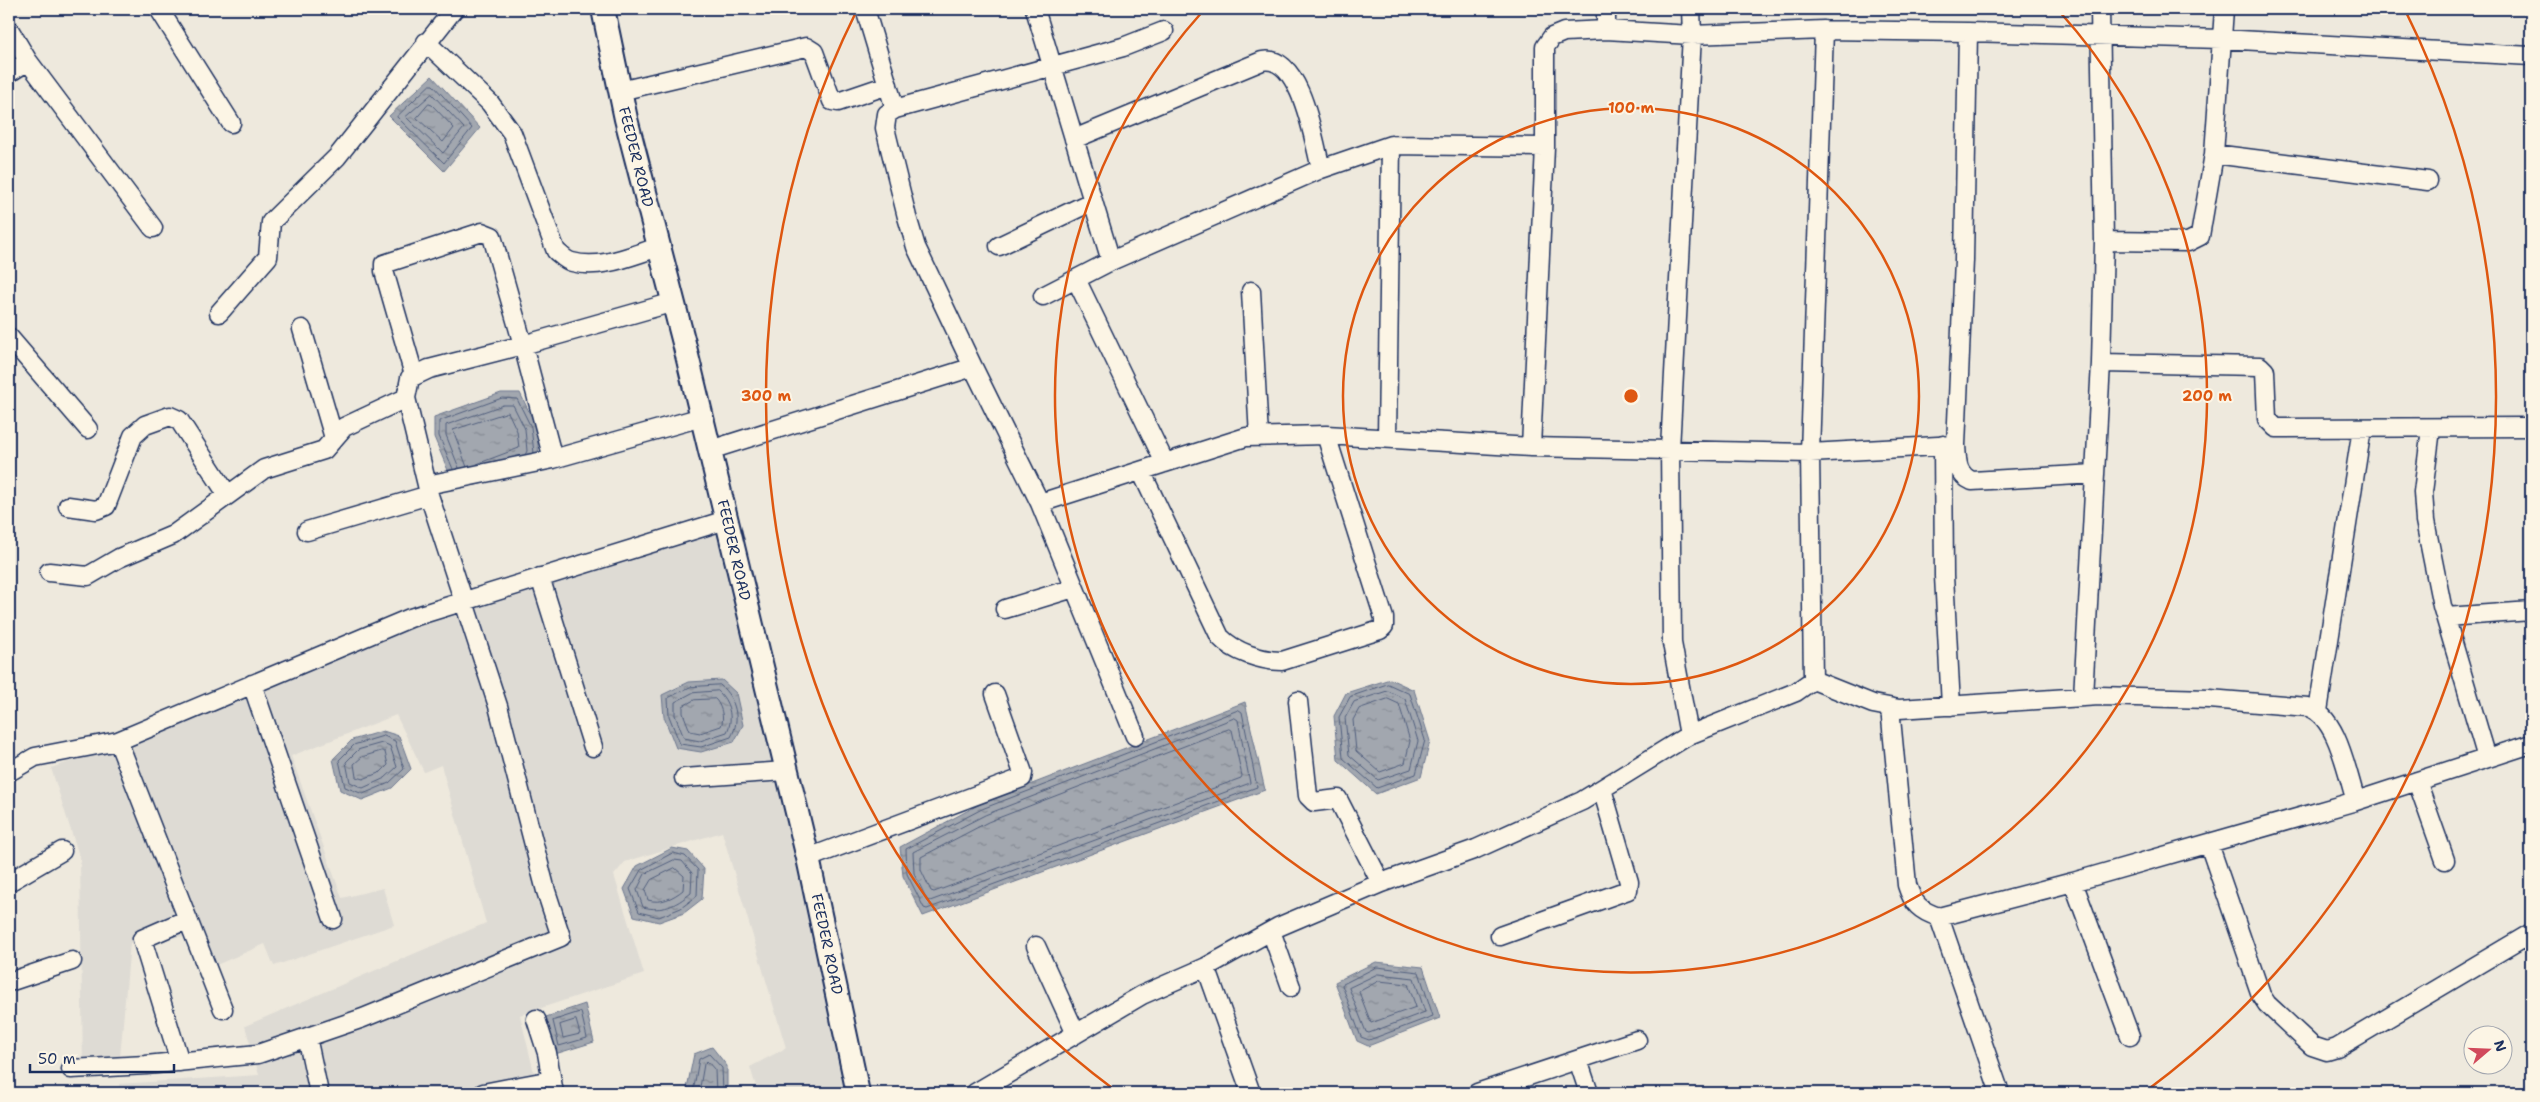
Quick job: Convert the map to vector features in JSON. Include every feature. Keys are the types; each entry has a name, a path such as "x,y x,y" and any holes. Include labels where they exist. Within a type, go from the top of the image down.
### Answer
{"street":[{"path":"159,9 231,123"},
{"path":"219,313 268,257 271,222 337,157 426,42 454,9"},
{"name":"FEEDER ROAD","path":"603,9 620,90 674,302 808,858 858,1093"},
{"path":"865,9 895,109"},
{"path":"1035,9 1111,262"},
{"path":"1606,9 1606,30"},
{"path":"1688,735 1672,644 1670,449 1692,35 1691,9"},
{"path":"2083,697 2101,363 2104,241 2100,9"},
{"path":"2104,241 2188,242 2198,239 2214,154 2224,9"},
{"path":"9,29 28,61 153,228"},
{"path":"1531,447 1545,147 1544,48 1552,37 1564,32 1606,30 1692,35 1824,30 1968,32 2221,40 2531,56"},
{"path":"1813,680 1810,453 1824,30"},
{"path":"1135,736 1040,503 916,247 885,128 888,114 895,109 1052,67 1123,46 1164,31"},
{"path":"1951,706 1944,568 1950,445 1964,260 1968,32"},
{"path":"426,42 490,103 512,133 556,252 570,262 586,265 603,264 659,247"},
{"path":"620,90 806,47 814,52 832,101 838,102 888,85"},
{"path":"1074,139 1262,61 1274,60 1297,83 1321,170"},
{"path":"9,72 28,61"},
{"path":"1044,296 1111,262 1321,170 1391,145 1545,147"},
{"path":"1387,438 1391,145"},
{"path":"2214,154 2428,181"},
{"path":"999,246 1093,201"},
{"path":"414,375 384,271 384,264 482,232 492,236 553,458"},
{"path":"1076,279 1165,463"},
{"path":"1251,291 1259,436"},
{"path":"71,1069 180,1062 258,1054 363,1018 561,937 546,892 498,706 462,602 428,490 406,398 410,378 414,375 523,346 674,302"},
{"path":"302,329 334,438"},
{"path":"9,336 88,429"},
{"path":"2101,363 2260,366 2266,371 2267,419 2276,428 2531,428"},
{"path":"710,450 973,367"},
{"path":"49,572 88,576 120,558 173,536 227,494 264,469 324,450 344,426 406,398"},
{"path":"68,506 96,510 106,506 132,436 145,425 170,416 179,420 227,494"},
{"path":"307,531 428,490 702,418"},
{"path":"2318,711 2362,428"},
{"path":"2431,429 2423,506 2438,590 2487,758"},
{"path":"1040,503 1246,437 1259,436 1326,435 1531,447 1810,453 1950,445"},
{"path":"1141,471 1220,637 1232,647 1267,660 1282,661 1380,630 1384,626 1384,618 1326,435"},
{"path":"1950,445 1958,469 1964,477 1972,481 2095,474"},
{"path":"9,772 35,757 118,741 410,618 726,520"},
{"path":"540,577 593,747"},
{"path":"1005,609 1074,588"},
{"path":"2446,617 2531,612"},
{"path":"975,1093 1142,995 1206,967 1271,931 1381,883 1476,849 1582,801 1688,735 1796,692 1813,680"},
{"path":"1813,680 1873,704 1890,708 2083,697 2209,699 2308,708 2318,711 2329,724 2335,736 2356,801"},
{"path":"252,684 333,919"},
{"path":"808,858 1022,778 1023,773 994,694"},
{"path":"1298,701 1308,796 1314,802 1338,800 1381,883"},
{"path":"1890,708 1907,885 1917,907 1926,913 1939,917 2209,844 2356,801 2531,744"},
{"path":"118,741 223,1009"},
{"path":"684,778 786,771"},
{"path":"2417,781 2445,860"},
{"path":"1500,936 1628,890 1629,882 1602,789"},
{"path":"2209,844 2261,995 2267,1004 2312,1046 2320,1050 2337,1048 2531,933"},
{"path":"9,882 62,851"},
{"path":"2073,882 2130,1036"},
{"path":"1939,917 2000,1093"},
{"path":"180,1062 142,939 145,936 188,919"},
{"path":"1271,931 1291,987"},
{"path":"1036,946 1076,1034"},
{"path":"9,982 72,962"},
{"path":"1206,967 1251,1093"},
{"path":"483,1093 553,1087 547,1053 536,1019"},
{"path":"307,1037 319,1093"},
{"path":"1477,1093 1636,1040"},
{"path":"1578,1060 1589,1093"}],"shaded area":[{"path":"722,531 852,1093 758,1093 750,1067 786,1048 722,832 625,862 614,875 644,974 520,1015 539,1093 118,1093 119,1084 259,1075 245,1026 486,923 441,765 424,772 396,715 291,756 342,898 383,888 394,925 274,966 265,944 207,969 194,935 130,943 119,1069 83,1072 80,859 51,768 131,741 431,617"}],"water":[{"path":"432,76 480,128 444,171 389,116"},
{"path":"501,393 520,393 536,426 539,456 532,462 499,478 475,485 455,487 434,437 434,417"},
{"path":"1390,679 1414,690 1430,741 1421,777 1376,794 1338,760 1334,716 1346,693"},
{"path":"722,680 736,693 743,725 734,742 701,752 676,748 664,717 662,695 689,682"},
{"path":"1245,702 1265,790 923,916 903,876 900,847 980,804"},
{"path":"383,731 399,736 411,769 392,788 362,800 340,790 333,759 352,740"},
{"path":"672,848 688,851 704,869 702,899 684,913 659,922 634,916 624,889 637,866"},
{"path":"1376,962 1423,967 1440,1018 1368,1046 1357,1041 1335,982"},
{"path":"585,1004 594,1042 555,1054 546,1017"},
{"path":"712,1047 727,1066 727,1093 689,1093 687,1088 694,1054"}]}
